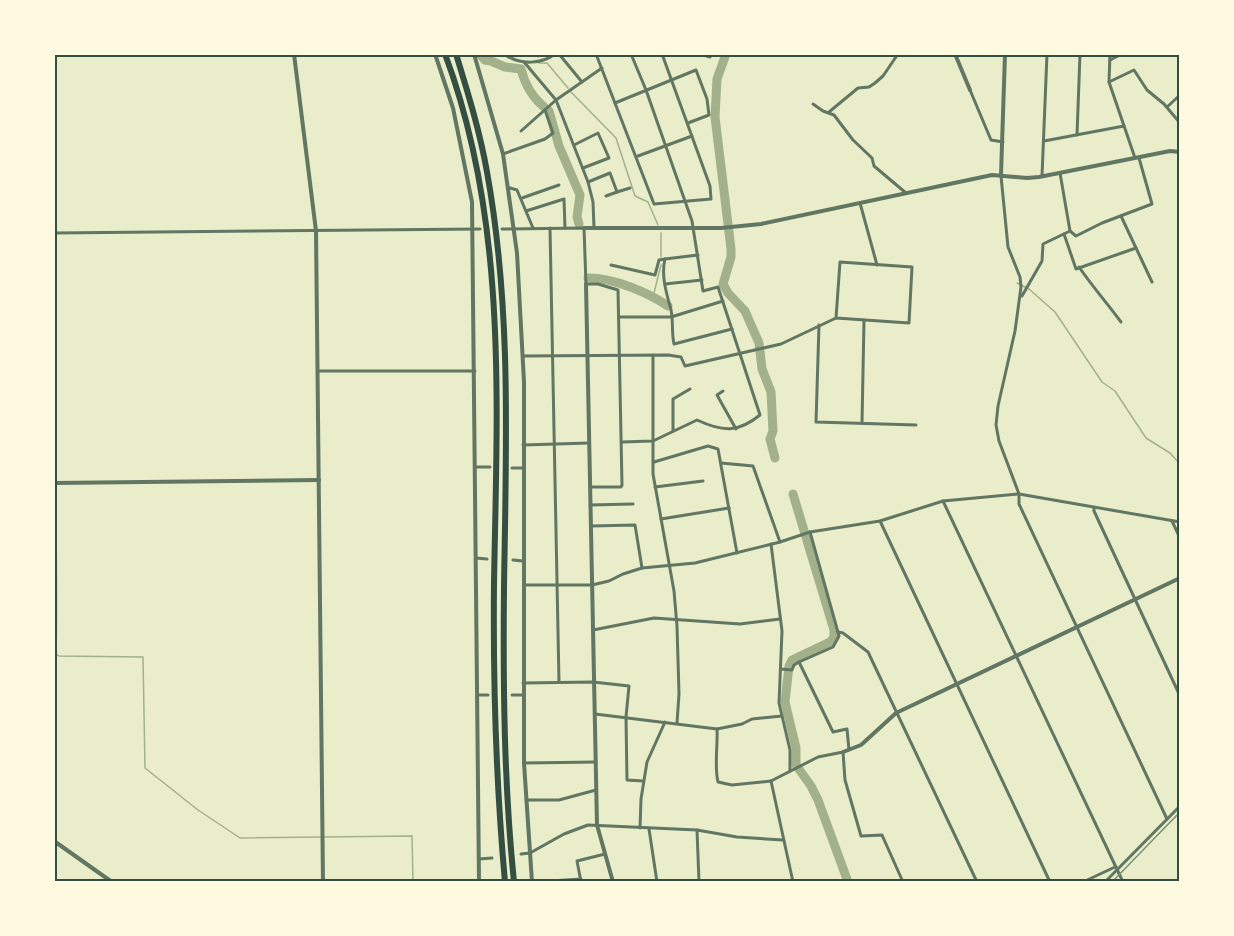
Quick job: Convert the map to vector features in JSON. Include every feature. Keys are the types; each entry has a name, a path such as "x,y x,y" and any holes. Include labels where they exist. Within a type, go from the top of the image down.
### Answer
{"highway":[{"path":"445,54 461,104 478,173 492,295 496,388 495,713 506,882"},
{"path":"456,54 478,129 487,171 502,295 506,377 504,711 514,882"}],"street":[{"path":"294,54 316,231 323,882"},
{"path":"435,54 453,108 472,202 479,882"},
{"path":"474,54 503,154 510,188 523,356 522,695 532,882"},
{"path":"507,56 516,62 524,62 547,61 557,54 582,82"},
{"path":"597,54 654,204 711,199 710,186 662,54"},
{"path":"622,442 654,441 697,420 714,428 736,429 748,425 760,415 718,287 704,291 693,228 685,201 631,54"},
{"path":"700,54 710,57 711,54"},
{"path":"830,112 858,88 869,87 883,76 897,55 889,54"},
{"path":"955,54 991,140 1002,142"},
{"path":"1005,54 1001,174 1008,247 1020,277 1021,297 996,425 999,441 1019,494 1018,504 1167,819"},
{"path":"1042,176 1047,54"},
{"path":"1077,135 1080,54"},
{"path":"1060,172 1070,231 1076,236 1152,204 1109,82 1110,54"},
{"path":"1110,60 1122,54"},
{"path":"524,62 556,100 588,182 593,202 594,228"},
{"path":"521,131 556,100 602,68"},
{"path":"615,103 696,70 707,99 709,115 688,123"},
{"path":"1109,82 1134,70 1147,90 1167,107 1180,123"},
{"path":"1167,107 1180,95"},
{"path":"813,104 823,111 830,112 872,158 874,166 906,193"},
{"path":"503,154 545,139 553,133 545,110"},
{"path":"1044,141 1124,126"},
{"path":"574,145 598,133 609,158 583,168"},
{"path":"637,156 692,136"},
{"path":"502,229 721,228 762,224 1001,174 1027,178 1170,151 1180,152"},
{"path":"588,182 610,173 617,192"},
{"path":"522,198 559,185"},
{"path":"510,188 517,190 522,198 533,228"},
{"path":"606,196 630,188"},
{"path":"526,211 564,199 565,228"},
{"path":"860,203 878,265"},
{"path":"1121,216 1152,282"},
{"path":"550,228 559,682"},
{"path":"584,228 597,825 613,882"},
{"path":"55,233 480,229"},
{"path":"1021,297 1042,261 1043,243 1070,231"},
{"path":"1064,234 1076,269 1136,248"},
{"path":"610,265 655,275 658,260 698,255"},
{"path":"665,259 663,266 667,300 671,307 671,332 674,344 732,329"},
{"path":"523,356 653,355 681,357 685,366 781,344 836,318 909,322 912,267 840,262 836,318"},
{"path":"1079,267 1121,322"},
{"path":"665,284 702,280"},
{"path":"586,284 598,284 618,290 622,442 621,487 590,487"},
{"path":"619,316 671,317 723,301"},
{"path":"862,423 864,320"},
{"path":"819,325 816,422 916,425"},
{"path":"653,355 653,462 676,620 680,694 677,723"},
{"path":"318,371 475,371"},
{"path":"674,432 673,399 690,389"},
{"path":"723,391 717,395 736,429"},
{"path":"523,445 589,443"},
{"path":"653,462 708,446 718,449 737,553"},
{"path":"721,463 753,466 780,542"},
{"path":"476,467 490,467"},
{"path":"512,468 523,468"},
{"path":"56,483 319,480"},
{"path":"655,487 704,481"},
{"path":"522,585 592,585 642,568 694,563 780,542 809,532 880,522 943,501 1019,494 1180,522"},
{"path":"943,501 1123,882"},
{"path":"590,505 633,504"},
{"path":"661,519 729,508"},
{"path":"1094,508 1180,696"},
{"path":"1172,521 1180,538"},
{"path":"880,522 1050,882"},
{"path":"591,526 634,525 642,568"},
{"path":"781,669 792,670 799,662 832,647 838,639 838,632 809,532"},
{"path":"771,544 782,631 779,703 790,750 791,771"},
{"path":"476,558 487,559"},
{"path":"513,560 523,561"},
{"path":"717,729 716,776 718,782 732,785 771,781 818,757 849,750 861,744 897,713 1180,578"},
{"path":"593,630 654,618 740,624 780,619"},
{"path":"838,632 843,633 868,652 977,882"},
{"path":"799,662 833,732 847,729 849,750"},
{"path":"522,683 593,682 629,686 626,717 627,780 643,782"},
{"path":"478,694 488,695"},
{"path":"512,695 522,695"},
{"path":"594,714 717,729 742,724 752,719 782,716"},
{"path":"640,828 643,782 647,762 665,722"},
{"path":"843,752 845,780 861,836 882,836 903,882"},
{"path":"524,763 596,762"},
{"path":"771,781 793,882"},
{"path":"526,800 559,800 596,790"},
{"path":"1105,882 1116,868 1180,806"},
{"path":"521,854 530,853 564,834 588,825 697,830 737,837 783,840"},
{"path":"649,829 657,882"},
{"path":"697,830 699,882"},
{"path":"54,841 112,882"},
{"path":"550,881 581,881 577,861 605,854"},
{"path":"479,859 492,858"},
{"path":"1083,882 1116,868"}],"waterway":[{"path":"480,54 485,60 505,67 521,69 529,90 544,107"},
{"path":"726,54 717,79 715,117 731,249 723,284 728,293 745,311 759,343 762,369 771,392 773,431 770,439 775,458"},
{"path":"539,63 547,63 568,88"},
{"path":"571,92 616,138 635,196 648,202 658,225"},
{"path":"549,111 559,146 580,195 577,217 579,224"},
{"path":"661,233 661,257"},
{"path":"653,297 661,265"},
{"path":"588,278 609,280 630,287 668,306"},
{"path":"1017,283 1029,289 1055,312 1102,382 1115,391 1146,438 1170,453 1180,464"},
{"path":"54,420 56,654 59,656 143,657 145,768 198,810 240,838 412,836 413,882"},
{"path":"793,494 834,630 834,637 830,642 792,660 789,666 785,702 796,748 796,765 818,800 848,882"}],"railway":[{"path":"1112,882 1180,812"}]}
